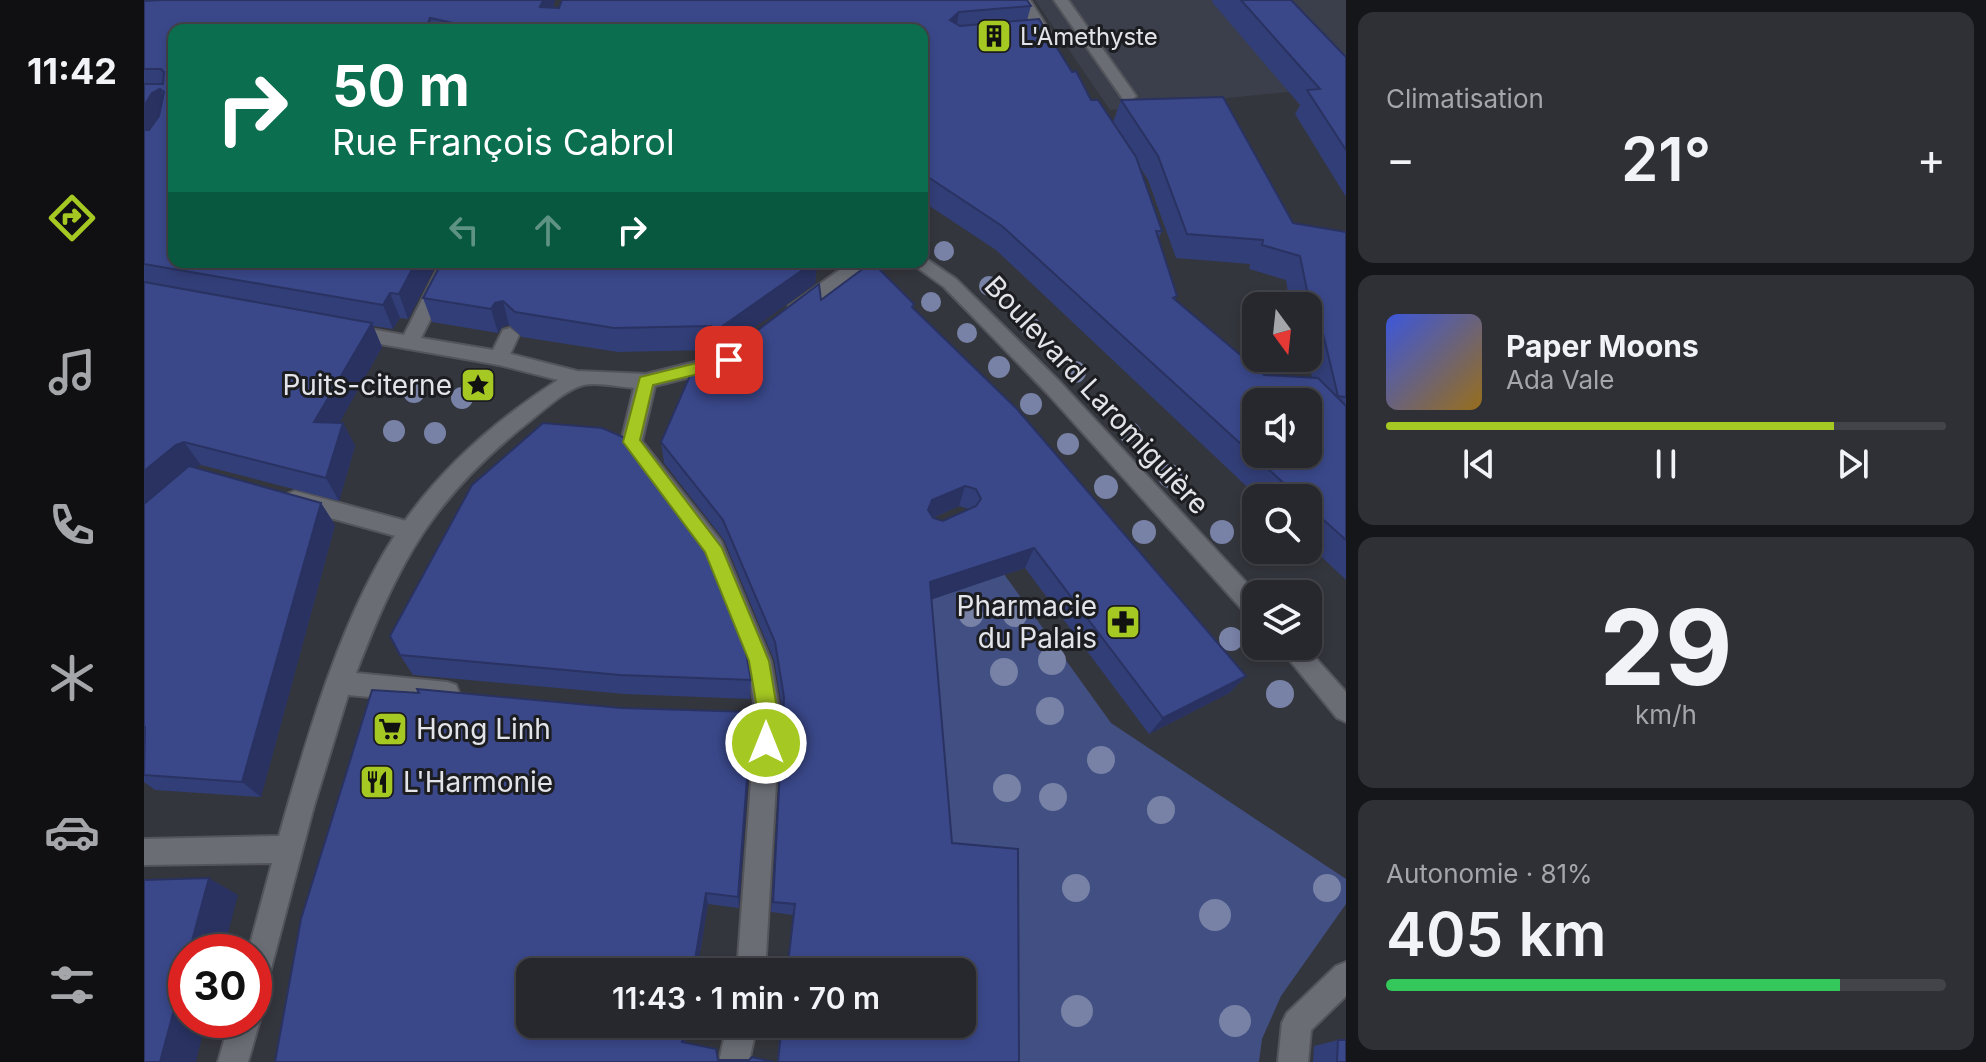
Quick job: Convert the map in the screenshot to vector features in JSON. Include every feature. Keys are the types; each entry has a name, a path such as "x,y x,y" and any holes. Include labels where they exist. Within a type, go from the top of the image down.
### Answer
{"street":[{"path":"1023,0 1037,38 1062,62"},
{"path":"1061,0 1128,96"},
{"name":"Boulevard Laromiguière","path":"928,267 950,283 1054,388 1242,594"},
{"path":"409,343 447,268"},
{"path":"779,324 855,268"},
{"path":"333,329 499,358 577,378 646,381 729,360 741,351"},
{"path":"499,358 510,335"},
{"path":"266,934 287,849 340,683 378,589 410,531 441,491 529,408 577,378"},
{"path":"646,381 631,442 713,548 759,661 768,714 752,958"},
{"path":"274,494 410,531"},
{"path":"1302,660 1346,710"},
{"path":"340,683 464,694"},
{"path":"736,713 768,714"},
{"path":"144,852 287,849"},
{"path":"1293,1062 1297,1023 1346,976"},
{"path":"233,1062 240,1038"},
{"path":"734,1062 739,1038"}],"shaded area":[{"path":"1035,0 1346,0 1346,86 1110,110"},
{"path":"1004,574 1111,723 1346,879 1346,904 1281,996 1262,1039 1259,1062 1009,1062 944,856 924,602"}],"building":[{"path":"543,0 540,7 559,8 562,0 1027,0 1031,6 959,12 950,20 960,26 1039,19 1072,72 1076,71 1091,100 1098,100 1136,157 1162,231 1156,231 1177,296 1173,298 1242,356 1242,372 1318,378 1346,406 1346,540 1322,519 1322,484 1285,484 1267,468 1322,468 1322,388 1242,388 1242,445 1002,226 928,177 928,24 458,24 430,18 428,24 168,24 168,268 413,268 399,294 390,293 383,305 144,264 144,130 149,130 159,116 164,92 160,89 152,93 144,106 144,84 163,84 164,72 161,69 144,69 144,1"},
{"path":"1241,0 1291,0 1346,57 1346,150 1307,90 1320,89"},
{"path":"1223,97 1293,223 1346,232 1346,397 1338,396 1322,329 1322,292 1307,292 1300,256 1262,245 1263,240 1187,234 1158,156 1121,100"},
{"path":"439,268 805,268 721,327 709,330 711,326 614,328 515,312 503,301 495,303 491,309 423,298"},
{"path":"864,268 878,268 914,304 912,307 1017,409 1246,676 1163,718 1034,548 930,582 952,843 1018,849 1019,1062 778,1062 781,1038 976,1038 976,958 789,958 795,904 773,902 784,697 775,642 723,520 661,442 699,355 738,345 819,284 821,300","holes":["965,486 976,489 981,499 976,506 943,521 933,518 928,510 932,500"]},
{"path":"144,282 372,323 314,422 343,423 326,478 184,442 144,471"},
{"path":"543,423 602,428 630,440 700,532 744,642 751,680 620,675 400,655 390,636 472,485"},
{"path":"189,466 321,503 242,782 144,775 144,504"},
{"path":"417,689 621,708 752,712 738,897 706,893 695,958 516,958 516,1038 683,1038 682,1042 716,1049 718,1060 749,1060 752,1057 774,1062 275,1062 301,919 372,690 419,693"},
{"path":"209,878 194,934 168,934 168,1032 160,1062 144,1062 144,880"},
{"path":"1338,1040 1346,1040 1346,1062 1337,1062"}],"place":[{"name":"L'Amethyste","path":"994,36"},
{"name":"Puits-citerne","path":"478,385"},
{"name":"Pharmacie du Palais","path":"1123,622"},
{"name":"Hong Linh","path":"390,729"},
{"name":"L'Harmonie","path":"377,782"}],"route":[{"path":"729,360 646,381 631,442 713,548 759,661 768,714 766,743"}]}
